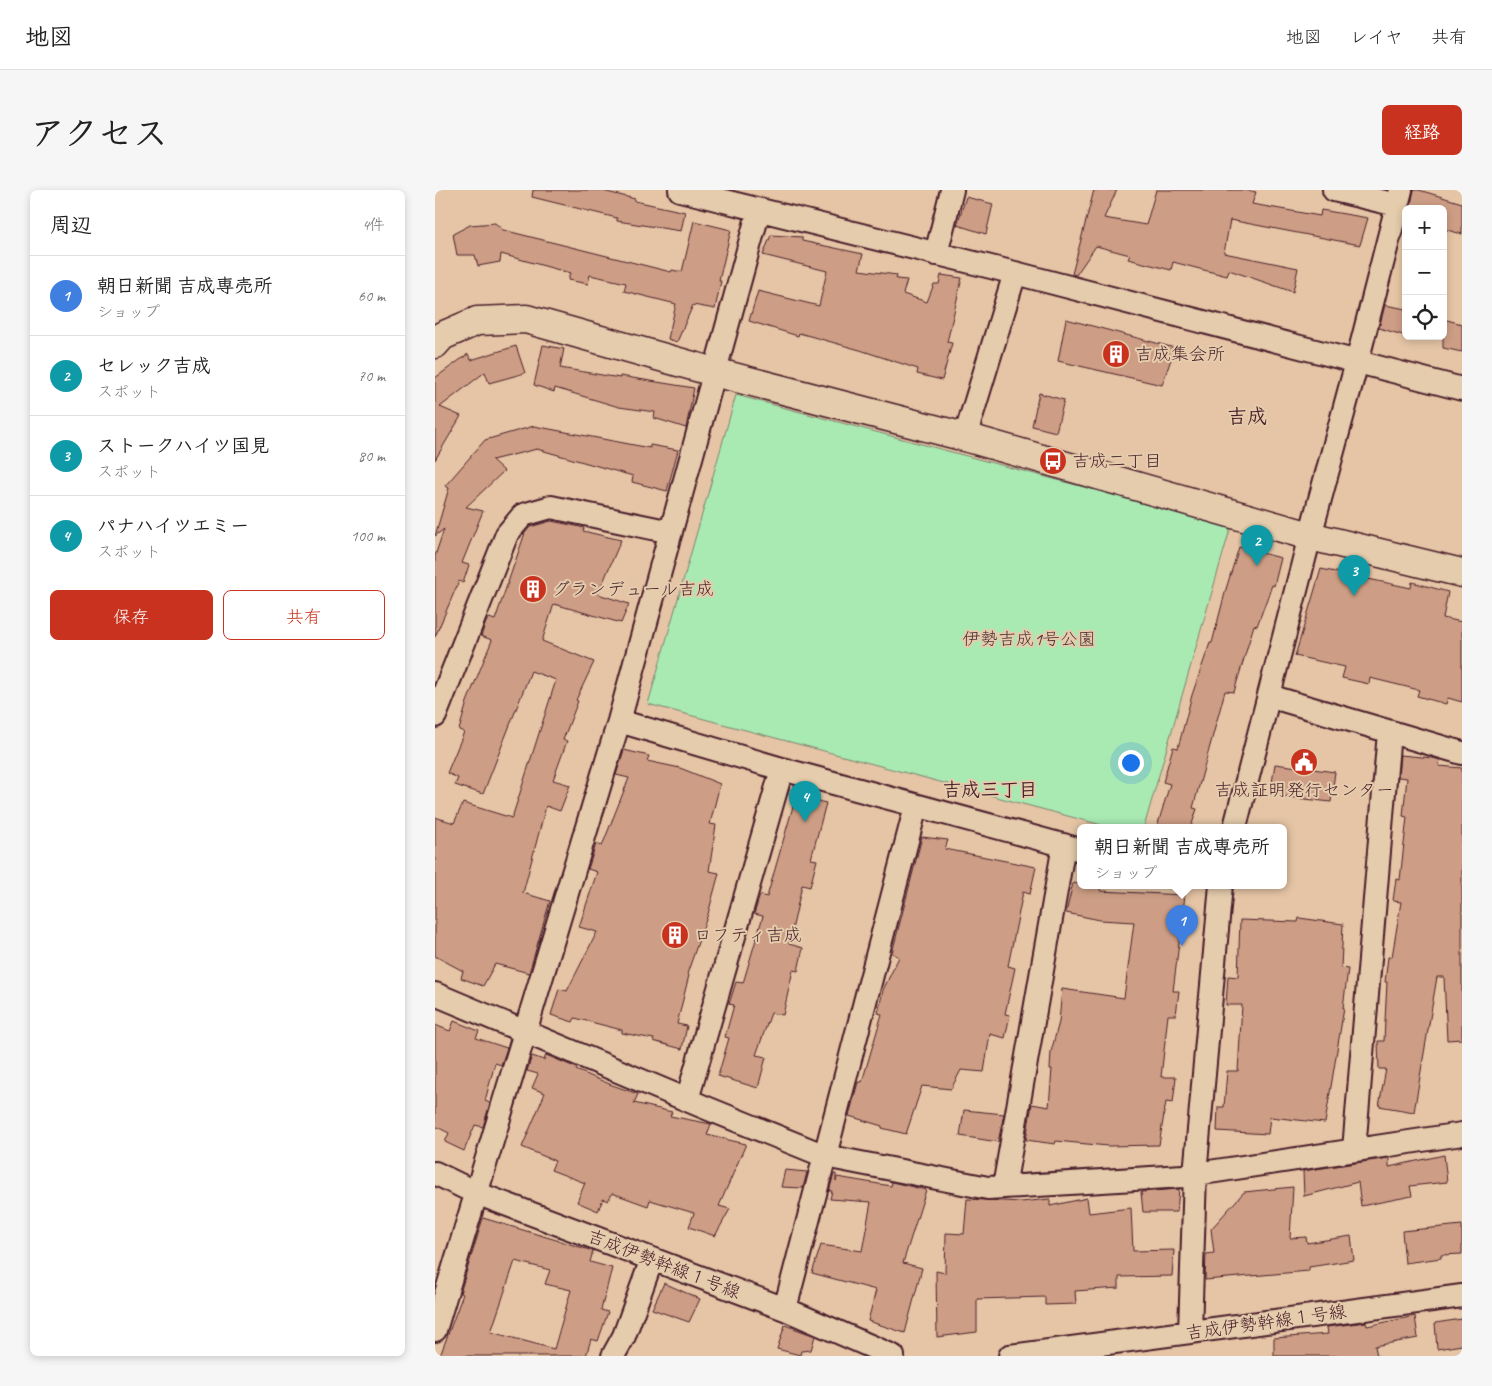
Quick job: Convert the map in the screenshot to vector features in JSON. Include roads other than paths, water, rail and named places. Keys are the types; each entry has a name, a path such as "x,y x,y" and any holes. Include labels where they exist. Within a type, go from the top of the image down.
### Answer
{"street":[{"path":"680,190 1015,273 1462,389"},
{"path":"937,254 952,190"},
{"path":"1236,824 1399,198 1334,190"},
{"path":"435,1330 619,721 759,210"},
{"path":"965,437 1015,273"},
{"path":"435,344 442,336 477,321 526,319 714,372 965,437 1310,536 1462,573"},
{"path":"437,703 507,534 523,516 551,507 671,532"},
{"path":"1269,696 1462,754"},
{"path":"619,721 782,769 1073,847 1004,1187"},
{"path":"1354,1150 1389,732"},
{"path":"687,1100 782,769"},
{"path":"785,1309 916,806"},
{"path":"1190,1332 1195,1174 1218,889"},
{"path":"435,994 825,1156 988,1188 1183,1176 1462,1134"},
{"name":"吉成伊勢幹線１号線","path":"435,1173 476,1193 785,1309 893,1356"},
{"path":"613,1356 624,1336 652,1259"},
{"name":"吉成伊勢幹線１号線","path":"1010,1356 1462,1296"}],"place":[{"name":"吉成集会所","path":"1116,354"},
{"name":"吉成二丁目","path":"1053,461"},
{"name":"セレック吉成","path":"1257,566"},
{"name":"グランデュール吉成","path":"533,589"},
{"name":"ストークハイツ国見","path":"1354,596"},
{"name":"吉成証明発行センター","path":"1304,762"},
{"name":"パナハイツエミー","path":"805,822"},
{"name":"ロフティ吉成","path":"675,935"},
{"name":"朝日新聞 吉成専売所","path":"1182,946"}],"district":[{"name":"吉成","path":"1247,416"},
{"name":"吉成三丁目","path":"990,790"}],"park label":[{"name":"伊勢吉成1号公園","path":"1029,639"}]}
